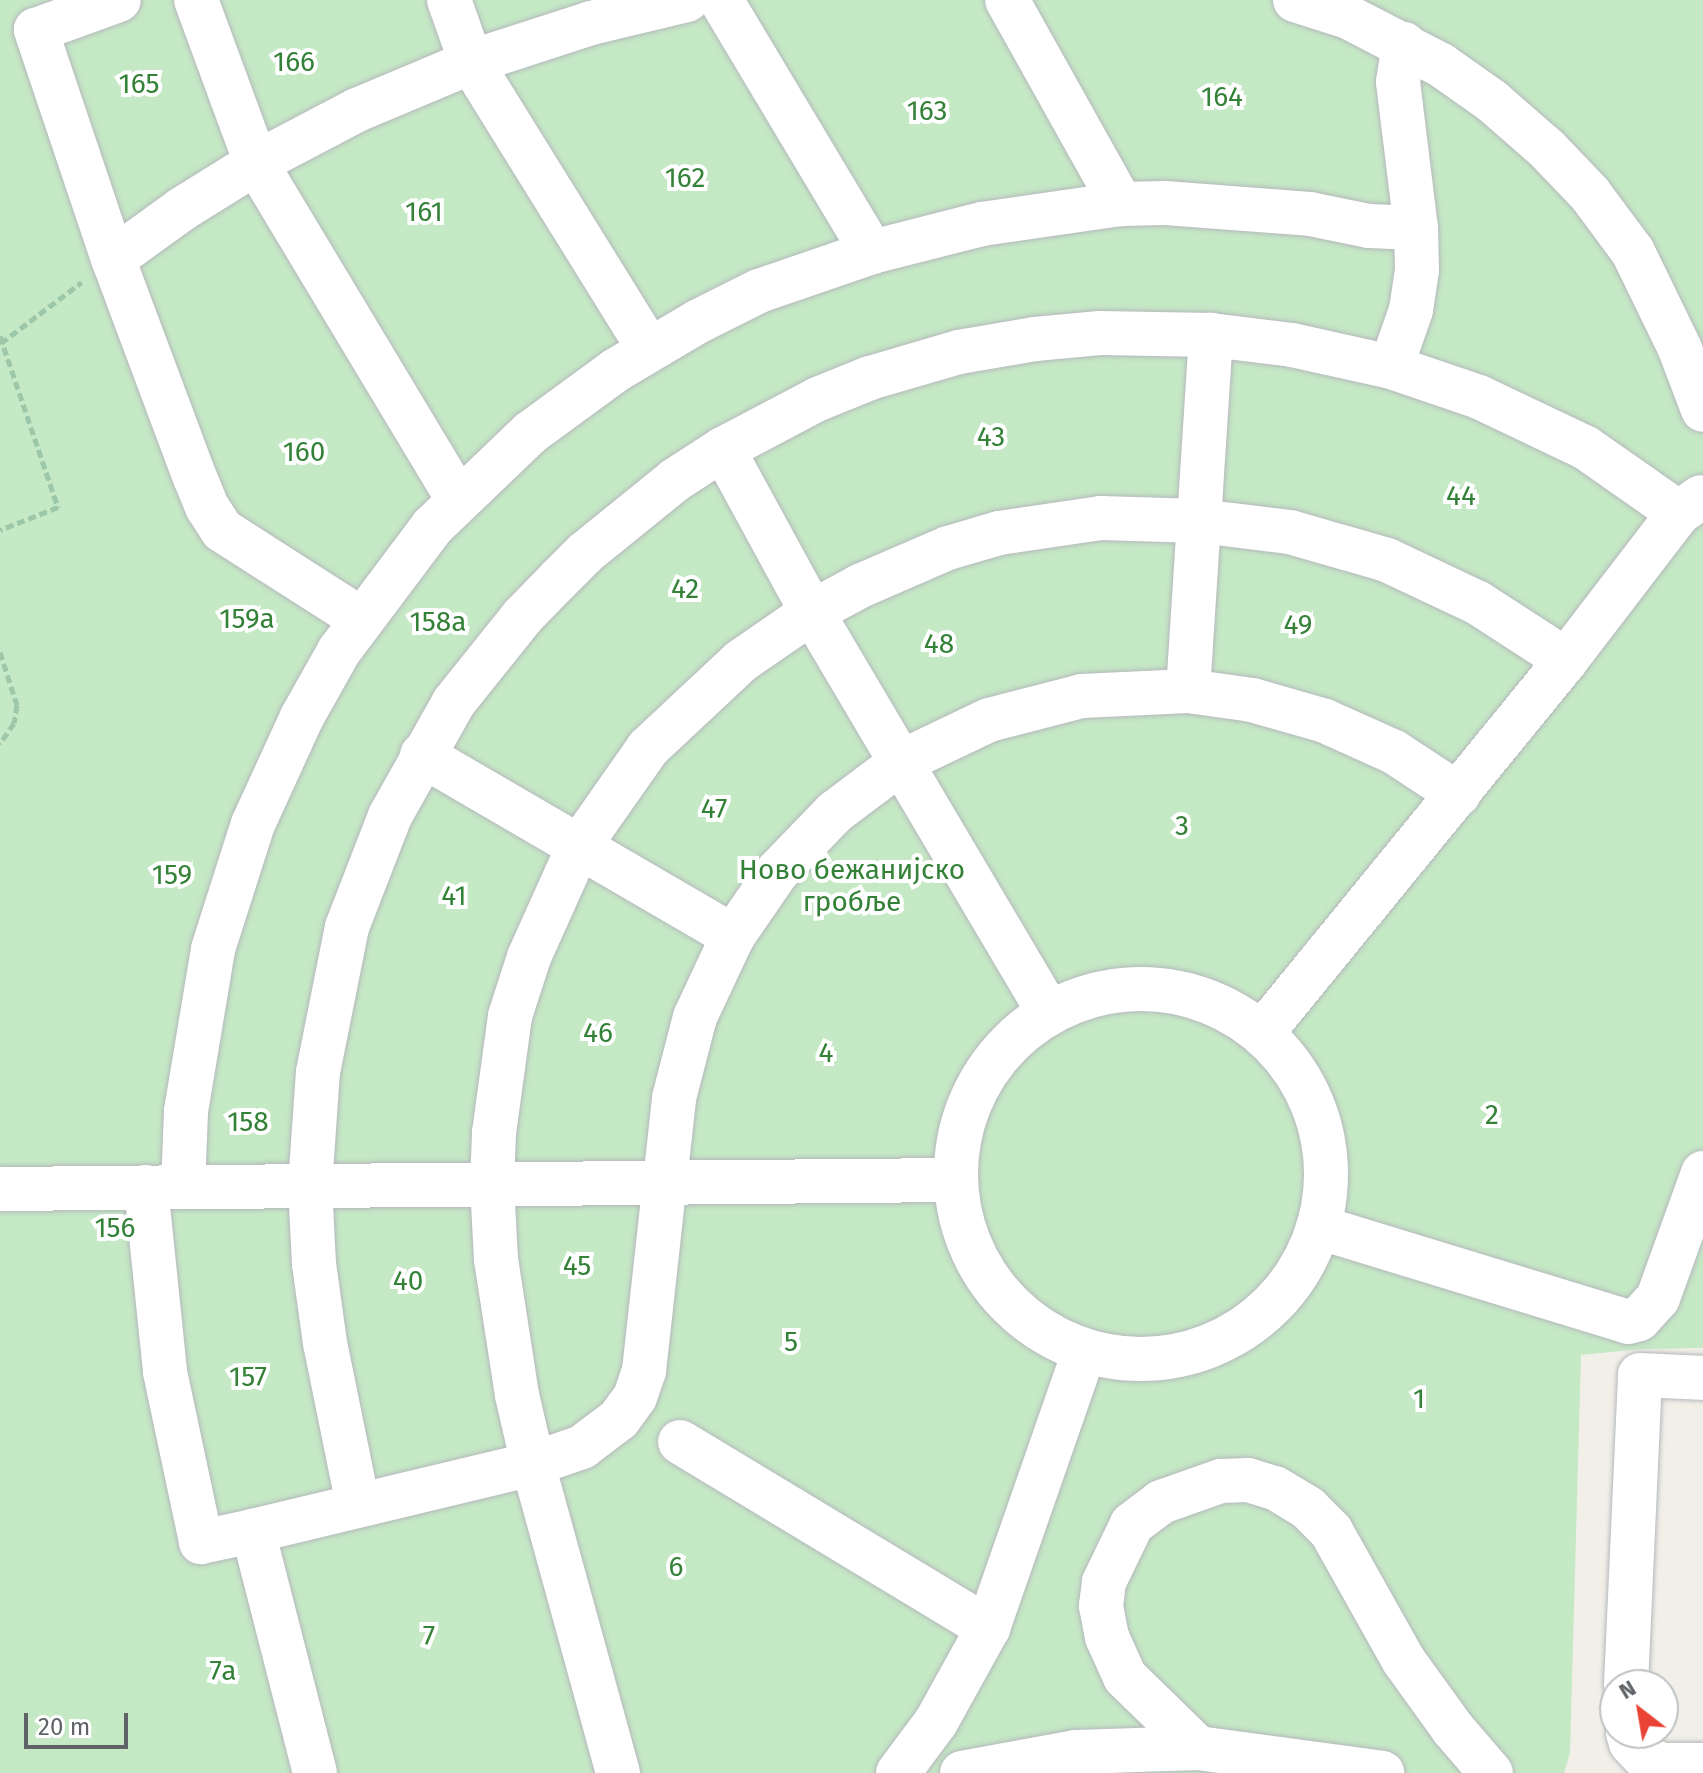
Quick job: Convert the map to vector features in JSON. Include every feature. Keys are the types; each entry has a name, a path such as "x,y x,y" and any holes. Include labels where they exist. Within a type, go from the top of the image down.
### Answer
{"lane":[{"path":"119,0 36,30 113,259 201,492 222,530 361,619"},
{"path":"196,0 256,163 458,499"},
{"path":"449,0 471,62 649,349"},
{"path":"113,259 182,209 256,163 357,110 471,62 591,23 687,0"},
{"path":"721,0 872,252"},
{"path":"1007,0 1121,204"},
{"path":"1295,0 1348,17 1404,44 1492,101 1547,149 1590,194 1633,252 1659,300 1703,410"},
{"path":"1391,367 1411,310 1417,270 1416,228 1398,82 1404,44"},
{"path":"1416,228 1369,226 1310,214 1220,206 1121,204 982,224 872,252 759,291 649,349 530,433 458,499 408,556 361,619 315,692 276,769 213,949 186,1111 164,1187 165,1372 201,1542 533,1464 597,1438 619,1419 635,1397 644,1371 674,1098 695,1017 733,936 777,872 825,822 903,761 989,720 1082,696 1188,691 1252,700 1325,721 1394,752 1458,794"},
{"path":"358,1505 325,1343 314,1264 310,1186 318,1072 347,927 390,816 422,755 485,662 558,580 641,506 723,449 818,399 870,378 959,352 1035,339 1100,333 1211,335 1292,345 1391,367 1479,397 1537,423 1691,505 1262,1033"},
{"path":"1188,691 1211,335"},
{"path":"723,449 812,612 903,761 1049,1013"},
{"path":"618,1773 533,1464 496,1259 492,1185 494,1133 510,1016 544,917 578,848 641,758 677,718 741,661 812,612 902,565 999,533 1101,518 1200,521 1290,532 1387,560 1478,603 1566,660"},
{"path":"422,755 733,936"},
{"path":"1158,989 1213,1003 1262,1033 1288,1061 1308,1093 1321,1129 1327,1167 1324,1205 1318,1227 1296,1276 1272,1306 1231,1335 1209,1347 1172,1358 1134,1360 1084,1353 1036,1328 995,1290 967,1241 959,1214 955,1180 959,1134 977,1086 1008,1045 1049,1013 1102,993 1158,989"},
{"path":"1627,1669 1640,1375 1639,1319 1658,1298 1703,1173"},
{"path":"0,1189 955,1180"},
{"path":"1318,1227 1616,1320 1639,1319"},
{"path":"898,1773 936,1722 988,1628 1084,1353"},
{"path":"1640,1375 1703,1378"},
{"path":"680,1442 988,1628"},
{"path":"1198,1748 1125,1677 1107,1637 1101,1606 1104,1582 1132,1524 1161,1502 1221,1481 1248,1480 1275,1488 1308,1508 1331,1531 1404,1661 1453,1729 1491,1773"},
{"path":"253,1531 315,1773"},
{"path":"962,1773 1075,1752 1198,1748 1382,1773"},
{"path":"1637,1749 1646,1759 1663,1765 1703,1765"}],"path":[{"path":"0,530 58,507 1,340 113,259"},
{"path":"0,652 17,705 14,723 0,744"}],"green space":[{"name":"Ново бежанијско гробље","path":"0,0 1703,0 1703,1348 1641,1349 1581,1355 1570,1753 1564,1773 0,1773"}],"park label":[{"name":"166","path":"294,62"},
{"name":"165","path":"139,84"},
{"name":"164","path":"1222,97"},
{"name":"163","path":"927,111"},
{"name":"162","path":"685,178"},
{"name":"161","path":"424,212"},
{"name":"43","path":"991,437"},
{"name":"160","path":"304,452"},
{"name":"44","path":"1461,496"},
{"name":"42","path":"685,589"},
{"name":"159a","path":"247,619"},
{"name":"158a","path":"438,622"},
{"name":"49","path":"1298,625"},
{"name":"48","path":"939,644"},
{"name":"47","path":"714,809"},
{"name":"3","path":"1182,826"},
{"name":"159","path":"172,875"},
{"name":"41","path":"454,896"},
{"name":"46","path":"598,1033"},
{"name":"4","path":"826,1053"},
{"name":"2","path":"1492,1115"},
{"name":"158","path":"248,1122"},
{"name":"156","path":"115,1228"},
{"name":"45","path":"577,1266"},
{"name":"40","path":"408,1281"},
{"name":"5","path":"791,1342"},
{"name":"157","path":"248,1377"},
{"name":"1","path":"1419,1399"},
{"name":"6","path":"676,1567"},
{"name":"7","path":"429,1636"},
{"name":"7a","path":"223,1671"}]}
